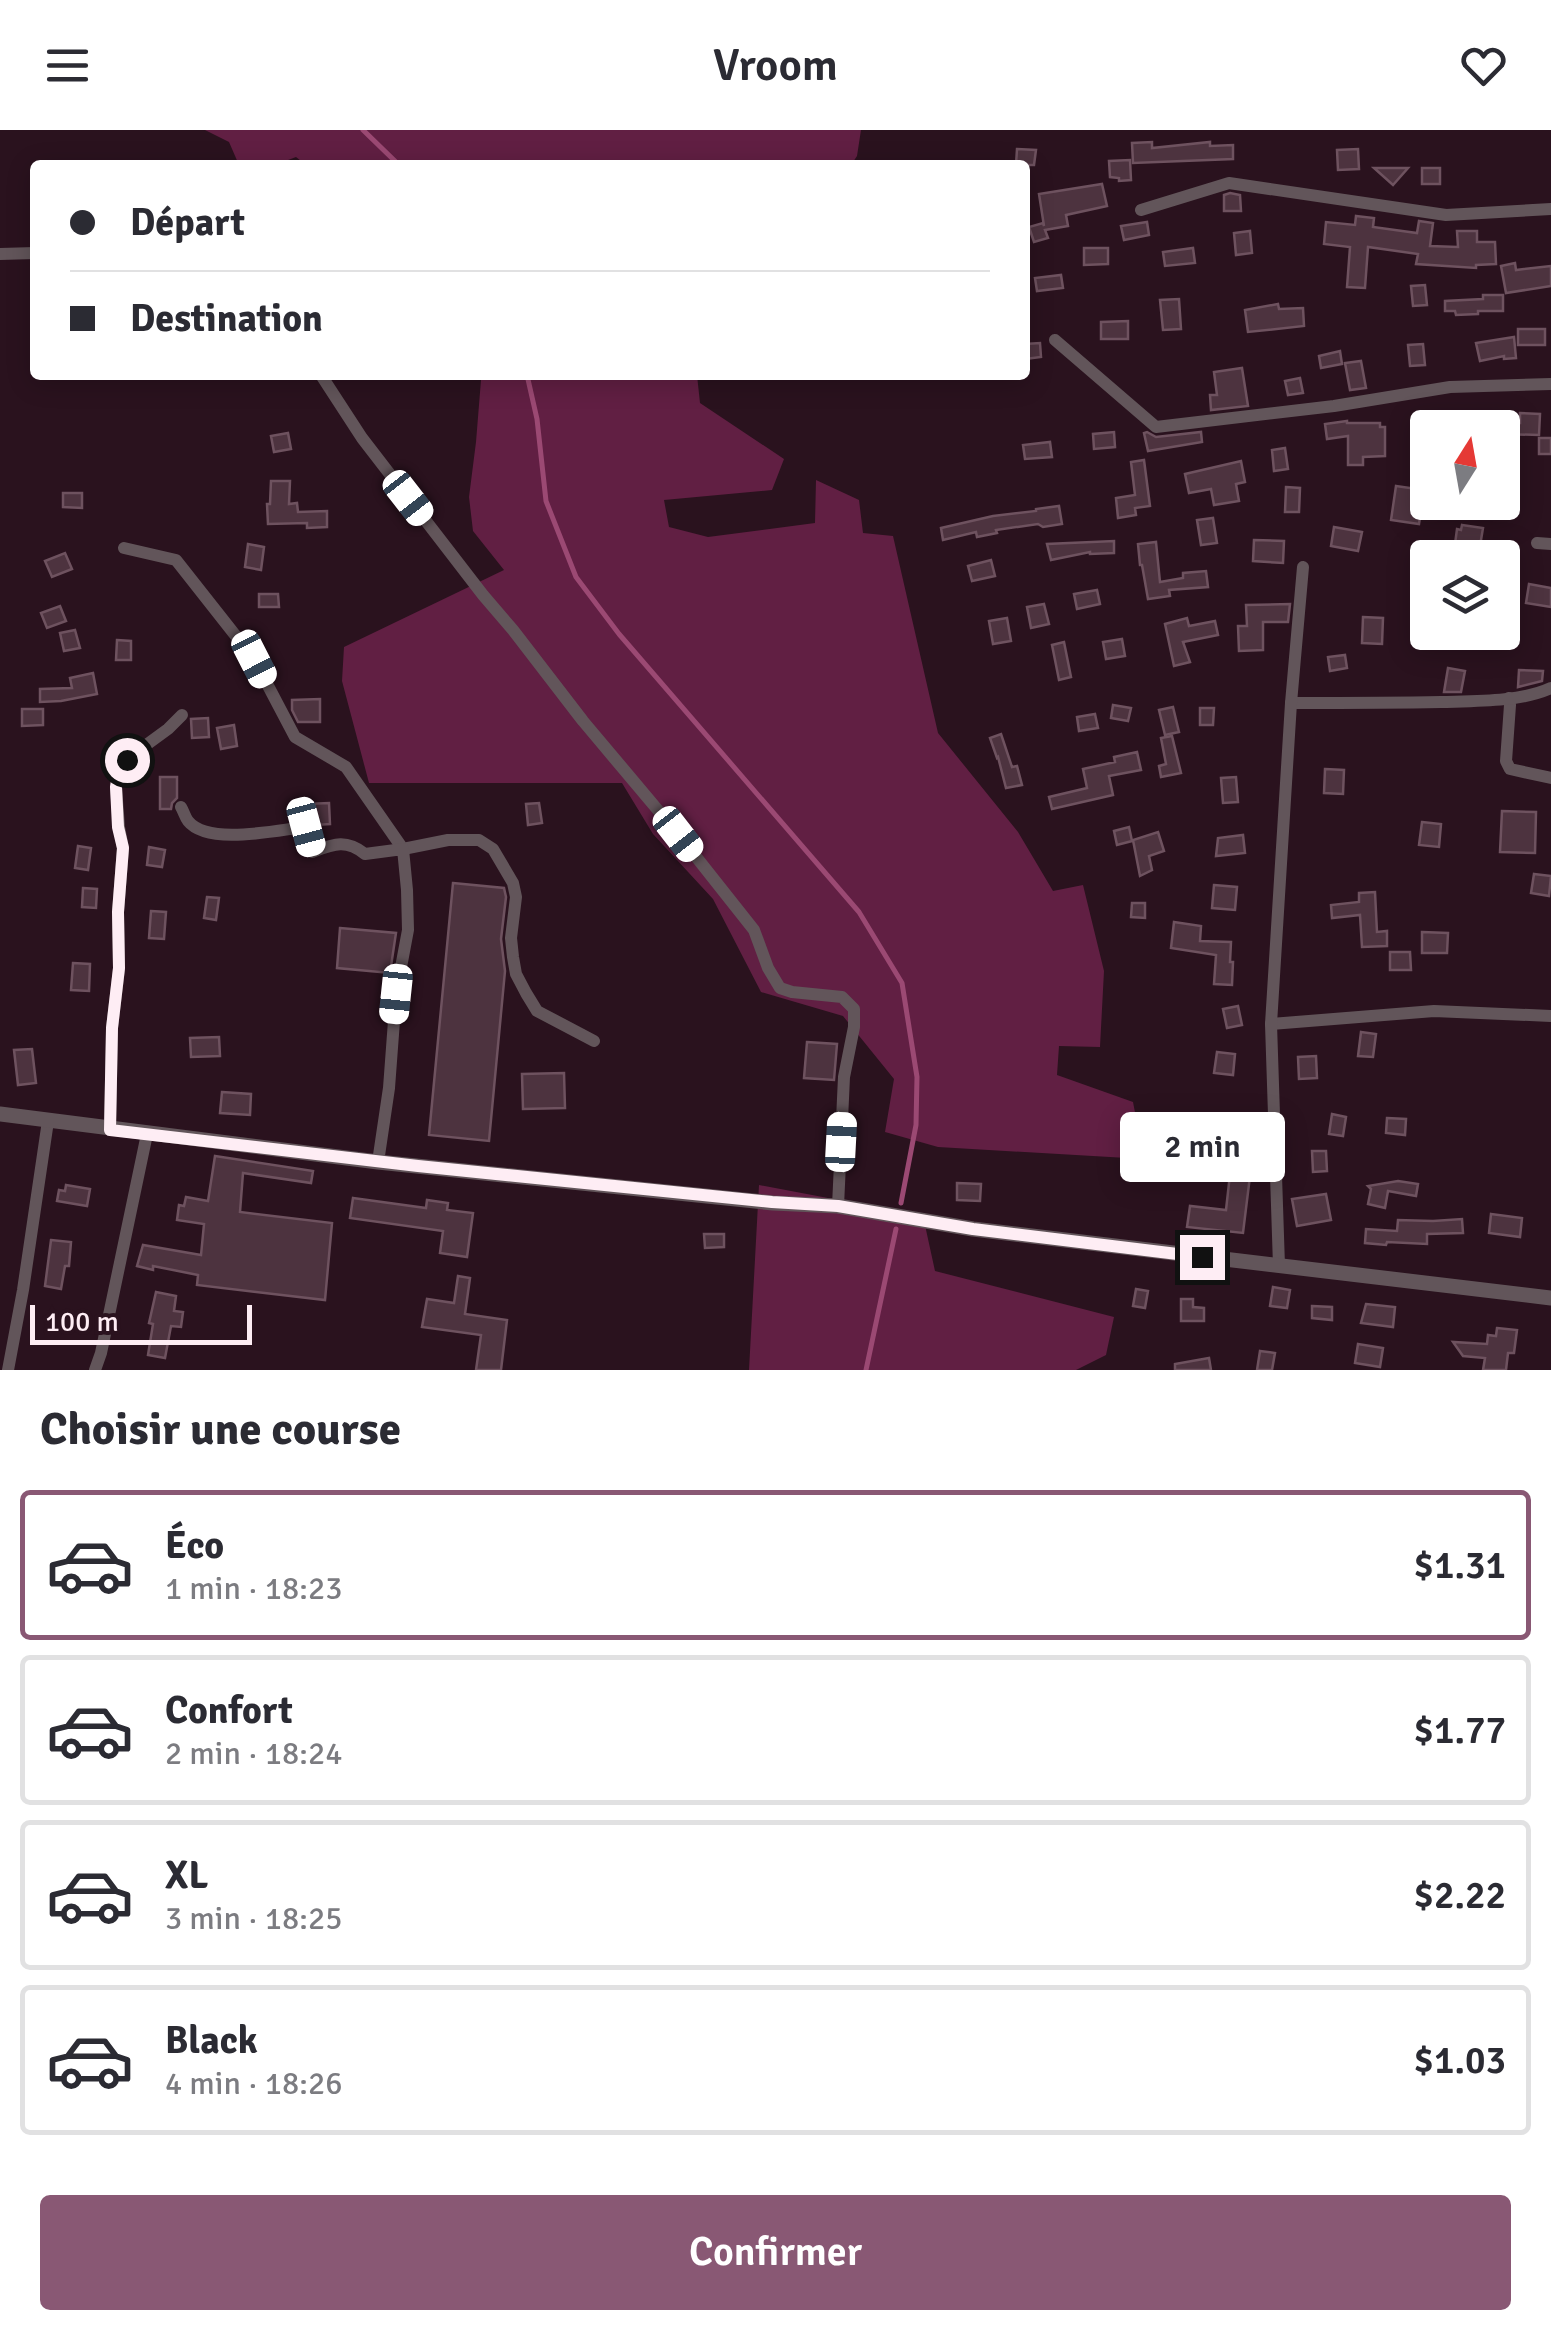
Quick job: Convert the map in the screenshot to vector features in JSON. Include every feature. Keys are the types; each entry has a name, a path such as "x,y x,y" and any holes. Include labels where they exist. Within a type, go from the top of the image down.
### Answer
{"street":[{"path":"1141,210 1229,183 1446,215 1551,209"},
{"path":"0,254 30,253"},
{"path":"1055,340 1156,427 1334,406 1450,386 1551,384"},
{"path":"324,380 362,438 483,596 754,930 780,988 842,997 854,1009 844,1077 838,1206"},
{"path":"124,548 176,560 254,659 294,737 346,767 403,849 408,930 396,994 389,1088 378,1162"},
{"path":"1279,1266 1271,1024 1303,567"},
{"path":"1291,703 1509,698 1551,688"},
{"path":"1509,698 1506,761 1510,769 1551,778"},
{"path":"110,1130 123,848 116,787 119,770 127,760 182,715"},
{"path":"181,807 189,823 204,831 238,836 306,827 312,852 334,844 354,845 365,854 448,840 479,840 493,849 514,884 511,938 516,974 537,1011 594,1041"},
{"path":"1271,1024 1434,1011 1551,1016"},
{"path":"0,1114 378,1162 838,1206 973,1229 1551,1298"},
{"path":"8,1370 48,1120"},
{"path":"95,1370 147,1134"}],"shaded area":[{"path":"205,130 861,130 854,160 296,157 237,160 229,142"},
{"path":"481,380 698,380 700,403 784,459 772,490 664,500 669,527 708,537 815,523 816,480 859,500 863,533 893,536 938,733 1018,832 1053,891 1083,885 1104,971 1100,1047 1059,1046 1057,1075 1133,1102 1144,1159 938,1147 885,1132 894,1079 843,1016 761,992 713,899 653,834 622,783 369,783 342,681 344,647 504,570 473,531 469,497"},
{"path":"759,1185 923,1216 935,1271 1114,1317 1106,1355 1076,1370 749,1370"}],"building":[{"path":"1152,142 1152,148 1210,142 1210,146 1233,145 1233,159 1133,163 1132,143"},
{"path":"1017,149 1036,150 1034,165 1030,165 1030,160 1016,160"},
{"path":"1358,149 1359,169 1338,170 1337,150"},
{"path":"1130,160 1131,180 1110,177 1109,161"},
{"path":"1374,168 1408,168 1393,185"},
{"path":"1422,168 1440,168 1440,184 1422,184"},
{"path":"1102,184 1107,206 1066,215 1068,226 1045,230 1048,238 1034,242 1030,227 1043,223 1044,226 1039,194"},
{"path":"1224,195 1240,195 1241,211 1224,211"},
{"path":"1356,216 1374,218 1373,227 1417,233 1419,221 1433,223 1430,246 1458,247 1457,231 1477,231 1477,242 1495,242 1496,264 1476,268 1416,264 1418,254 1368,247 1365,288 1347,287 1350,247 1324,244 1326,222 1355,225"},
{"path":"1147,222 1149,235 1124,240 1121,226"},
{"path":"1250,231 1252,253 1236,255 1234,233"},
{"path":"1084,248 1108,248 1108,264 1084,265"},
{"path":"1193,248 1195,263 1165,266 1163,252"},
{"path":"1515,263 1516,270 1551,266 1551,286 1506,293 1501,266"},
{"path":"1061,275 1063,288 1037,291 1035,278"},
{"path":"1425,285 1427,305 1413,306 1411,286"},
{"path":"1483,295 1503,295 1503,311 1456,315 1455,311 1445,311 1445,301 1483,299"},
{"path":"1179,299 1181,329 1163,330 1160,300"},
{"path":"1278,304 1279,309 1303,308 1304,326 1248,332 1245,310"},
{"path":"1128,321 1128,339 1101,339 1101,322"},
{"path":"1518,329 1545,329 1545,345 1518,345"},
{"path":"1514,337 1516,358 1480,361 1476,343"},
{"path":"1040,343 1041,357 1030,358 1030,344"},
{"path":"1423,344 1425,365 1410,366 1408,345"},
{"path":"1340,351 1342,364 1321,368 1319,356"},
{"path":"1361,361 1366,388 1350,390 1345,363"},
{"path":"1242,368 1248,406 1211,410 1210,395 1217,395 1214,372"},
{"path":"1300,378 1303,393 1288,395 1285,381"},
{"path":"1520,413 1540,414 1539,435 1520,434"},
{"path":"1380,423 1380,427 1385,427 1385,456 1363,457 1363,465 1348,465 1348,436 1327,439 1325,424"},
{"path":"1114,432 1115,447 1094,449 1093,434"},
{"path":"1201,432 1202,442 1148,451 1144,433 1156,437"},
{"path":"288,433 291,449 274,452 271,436"},
{"path":"1539,438 1551,438 1551,454 1539,454"},
{"path":"1050,442 1052,457 1025,459 1023,445"},
{"path":"1285,448 1288,469 1274,471 1272,450"},
{"path":"1144,460 1150,506 1135,508 1136,515 1118,518 1116,498 1135,495 1131,462"},
{"path":"1241,461 1245,482 1236,484 1239,501 1214,505 1211,489 1189,493 1185,474"},
{"path":"271,481 290,481 289,504 297,503 298,512 327,511 327,527 268,524"},
{"path":"1396,486 1410,488 1410,520 1420,520 1419,524 1391,520"},
{"path":"1286,487 1300,488 1299,512 1285,512"},
{"path":"63,493 82,493 82,508 63,507"},
{"path":"1059,506 1062,524 996,530 997,533 977,537 976,532 943,540 941,528"},
{"path":"1213,518 1217,543 1201,545 1197,520"},
{"path":"1462,525 1483,528 1481,540 1456,540 1457,529 1461,530"},
{"path":"1334,527 1362,532 1358,551 1331,546"},
{"path":"1254,540 1284,541 1283,563 1253,561"},
{"path":"1114,541 1114,553 1090,552 1051,560 1047,544"},
{"path":"1156,542 1160,582 1183,578 1183,573 1206,571 1208,587 1169,590 1170,596 1148,599 1138,544"},
{"path":"248,544 264,547 261,570 245,567"},
{"path":"65,553 72,569 52,577 45,561"},
{"path":"991,560 995,576 972,581 968,566"},
{"path":"1529,584 1551,588 1551,607 1526,603"},
{"path":"1097,590 1100,604 1077,609 1074,594"},
{"path":"259,594 278,594 279,607 259,607"},
{"path":"1044,604 1049,624 1031,628 1027,607"},
{"path":"1290,604 1288,622 1263,622 1263,650 1239,651 1238,626 1247,626 1246,605"},
{"path":"60,606 66,621 47,628 41,613"},
{"path":"1363,617 1383,618 1382,644 1362,643"},
{"path":"1007,618 1011,641 993,644 989,621"},
{"path":"1187,618 1189,626 1215,621 1218,635 1183,642 1190,662 1174,666 1165,624"},
{"path":"75,630 80,648 64,651 60,633"},
{"path":"1122,639 1125,656 1106,659 1103,642"},
{"path":"117,640 131,641 131,660 116,660"},
{"path":"1064,642 1071,677 1059,680 1052,645"},
{"path":"1345,655 1347,668 1330,671 1328,657"},
{"path":"1448,668 1465,671 1461,692 1444,692"},
{"path":"1519,670 1543,671 1542,681 1518,687"},
{"path":"93,673 97,694 40,702 40,689 72,688 70,678"},
{"path":"320,699 320,722 298,722 292,700"},
{"path":"1113,705 1131,708 1128,721 1111,718"},
{"path":"1173,707 1179,732 1165,735 1159,710"},
{"path":"1200,708 1214,708 1213,725 1200,725"},
{"path":"22,709 43,709 43,725 22,726"},
{"path":"1095,714 1098,728 1079,731 1077,717"},
{"path":"208,718 209,737 192,738 191,719"},
{"path":"234,725 237,746 221,749 217,728"},
{"path":"1001,734 1022,785 1006,788 990,738"},
{"path":"1172,736 1181,773 1161,777 1159,766 1166,764 1161,738"},
{"path":"1137,752 1141,770 1109,776 1113,795 1052,809 1049,797 1087,788 1083,769"},
{"path":"1325,769 1344,770 1343,794 1324,793"},
{"path":"160,777 177,777 177,798 171,809 160,809"},
{"path":"1236,777 1238,802 1223,803 1221,778"},
{"path":"329,803 330,824 315,825 307,817 306,804"},
{"path":"539,803 542,823 528,825 526,804"},
{"path":"1502,811 1536,812 1535,853 1500,852"},
{"path":"1422,822 1441,824 1439,847 1419,845"},
{"path":"1129,827 1132,841 1117,845 1114,831"},
{"path":"1158,832 1164,851 1149,856 1152,870 1140,876 1133,840"},
{"path":"1243,835 1245,853 1216,856 1218,838"},
{"path":"78,846 91,848 88,870 75,868"},
{"path":"149,847 165,850 162,867 147,865"},
{"path":"1534,874 1551,876 1549,896 1531,893"},
{"path":"453,883 504,888 506,897 501,939 505,971 489,1141 429,1135"},
{"path":"1214,885 1237,887 1235,910 1212,908"},
{"path":"83,888 97,889 96,908 82,907"},
{"path":"1375,892 1377,932 1387,931 1387,946 1362,947 1360,915 1332,918 1331,905 1359,902 1359,893"},
{"path":"207,897 219,898 216,920 204,918"},
{"path":"1132,903 1145,903 1145,918 1131,917"},
{"path":"151,911 166,912 164,939 149,938"},
{"path":"1174,922 1201,926 1200,941 1231,942 1232,985 1214,984 1216,955 1171,948"},
{"path":"340,928 396,933 390,973 337,968"},
{"path":"1422,932 1448,933 1447,953 1422,953"},
{"path":"1390,952 1410,952 1411,970 1390,970"},
{"path":"73,963 90,964 89,991 71,990"},
{"path":"1238,1006 1242,1025 1227,1028 1223,1009"},
{"path":"1361,1032 1376,1034 1373,1057 1358,1056"},
{"path":"219,1037 220,1056 191,1057 190,1038"},
{"path":"807,1042 837,1044 834,1080 804,1078"},
{"path":"32,1049 36,1083 18,1085 14,1050"},
{"path":"1217,1052 1235,1054 1233,1075 1214,1073"},
{"path":"1316,1056 1317,1078 1299,1079 1298,1057"},
{"path":"564,1073 565,1108 523,1109 522,1074"},
{"path":"222,1092 251,1094 250,1115 220,1113"},
{"path":"1332,1114 1346,1117 1343,1136 1329,1134"},
{"path":"1387,1118 1406,1119 1405,1135 1386,1133"},
{"path":"1312,1151 1326,1151 1327,1171 1313,1172"},
{"path":"215,1156 313,1171 311,1183 243,1173 240,1212 332,1223 325,1300 197,1285 198,1275 137,1266 143,1245 201,1255 204,1224 177,1220 179,1205 184,1206 186,1197 208,1201"},
{"path":"1230,1174 1250,1176 1243,1233 1187,1227 1190,1206 1226,1210"},
{"path":"1398,1181 1418,1184 1416,1196 1388,1191 1385,1208 1368,1204 1368,1186"},
{"path":"957,1183 981,1184 980,1201 957,1200"},
{"path":"66,1185 90,1189 87,1206 57,1201 59,1190 65,1191"},
{"path":"1326,1194 1331,1220 1297,1226 1292,1199"},
{"path":"353,1198 426,1208 427,1200 448,1203 447,1210 473,1213 467,1257 440,1253 443,1231 350,1218"},
{"path":"1491,1214 1522,1218 1520,1237 1489,1233"},
{"path":"1462,1219 1463,1233 1427,1234 1427,1244 1365,1243 1366,1229 1397,1231 1398,1220"},
{"path":"704,1234 724,1234 724,1247 705,1248"},
{"path":"51,1240 71,1242 69,1266 65,1266 61,1289 45,1286"},
{"path":"458,1276 470,1278 465,1314 507,1320 501,1370 476,1370 481,1335 422,1327 427,1299 454,1303"},
{"path":"1273,1287 1290,1290 1287,1308 1270,1306"},
{"path":"1136,1289 1148,1291 1145,1308 1133,1306"},
{"path":"156,1292 176,1296 174,1311 183,1312 181,1327 171,1326 165,1358 148,1355 153,1324 149,1323"},
{"path":"1181,1299 1193,1299 1193,1307 1204,1308 1204,1321 1181,1321"},
{"path":"1366,1304 1395,1307 1393,1327 1361,1323"},
{"path":"1312,1306 1332,1307 1332,1320 1312,1318"},
{"path":"1497,1328 1517,1330 1514,1353 1508,1353 1506,1370 1483,1370 1485,1358 1463,1356 1453,1342 1487,1344 1488,1335 1496,1336"},
{"path":"1358,1344 1383,1348 1380,1367 1355,1363"},
{"path":"1260,1351 1275,1353 1272,1370 1257,1370"},
{"path":"1209,1358 1211,1370 1175,1370 1175,1364"}],"waterway":[{"path":"363,130 394,160"},
{"path":"528,380 537,419 546,501 576,577 619,634 859,912 902,983 917,1077 916,1125 901,1203"},
{"path":"866,1370 896,1229"}],"route":[{"path":"127,760 119,770 116,787 123,848 110,1130 418,1166 838,1206 973,1229 1202,1257"}]}
